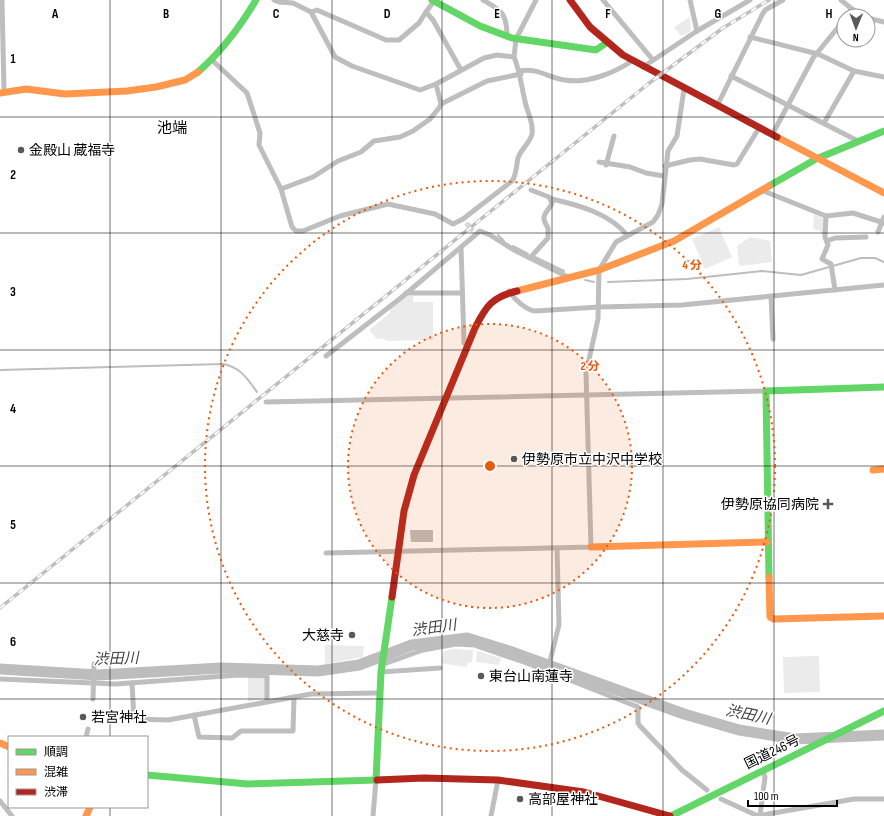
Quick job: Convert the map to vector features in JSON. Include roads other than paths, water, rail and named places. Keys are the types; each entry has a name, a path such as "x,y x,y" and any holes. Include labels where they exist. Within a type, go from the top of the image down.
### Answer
{"main road":[{"path":"1,91 26,89 65,94 141,90 185,80 198,72 212,60 239,28 256,0"},
{"path":"433,0 480,26 507,37 596,50 606,43"},
{"path":"570,0 583,20 606,43 632,61 816,159 884,193"},
{"path":"376,780 381,666 407,497 484,309 495,298 509,291 599,270 674,241 816,159 884,131"},
{"path":"884,387 766,391 765,394 769,615 772,619 884,616"},
{"path":"873,470 884,468"},
{"path":"591,547 767,542"},
{"name":"国道246号","path":"671,816 884,711"},
{"path":"148,775 248,784 463,778 498,780 584,792 671,816"}],"street":[{"path":"1,91 2,0"},
{"path":"274,0 293,3 311,12 335,57 352,66 420,90 436,84 484,58 497,55 514,56"},
{"path":"311,12 316,10 386,40 399,40 418,23 433,0"},
{"path":"483,0 504,13 507,37"},
{"path":"212,60 247,93 260,133 260,145 281,189 292,226 296,231 303,231 340,216 388,204 435,214 453,224 465,221 512,181 516,176 518,159 521,151 532,135 532,125 525,102 520,73 514,56 516,39 536,0"},
{"path":"603,0 653,60"},
{"path":"690,0 697,32"},
{"path":"646,69 653,60 750,0"},
{"path":"716,106 765,10 783,0"},
{"path":"841,0 851,8"},
{"path":"426,12 433,20 461,70"},
{"path":"772,135 813,58 818,54 836,30"},
{"path":"750,37 818,54 854,71 884,77"},
{"path":"281,189 313,177 338,161 361,152 374,141 400,137 413,131 430,119 440,104 487,82 520,73 525,70 542,72 564,80 591,80 632,61"},
{"path":"824,123 854,71"},
{"path":"731,76 858,141"},
{"path":"436,84 440,104"},
{"path":"326,553 591,547 586,373 596,331 599,307 599,270 616,242 653,222 658,215 662,204 665,166 668,151 677,136 684,89"},
{"path":"665,166 700,159 734,166 738,164 759,128"},
{"path":"606,165 614,136"},
{"path":"598,162 606,165 630,167 646,173 664,176"},
{"path":"531,190 552,199 582,207 599,214 620,227 627,235"},
{"path":"761,190 826,216 853,213 883,223"},
{"path":"530,258 548,238 548,228 544,222 544,217 550,208 552,199"},
{"path":"826,216 828,245 822,259 832,266 834,290"},
{"path":"878,232 883,223 884,216"},
{"path":"326,356 406,293 461,247 474,232 490,235 530,258 568,277"},
{"path":"827,241 835,238 866,237"},
{"path":"461,247 464,343 468,346"},
{"path":"509,291 512,296 532,311 599,307 682,305 884,285"},
{"path":"406,293 462,293"},
{"path":"771,296 773,339"},
{"path":"266,402 766,391"},
{"path":"550,661 559,625 557,548"},
{"path":"381,666 410,654 442,646 463,644 484,648 547,671 638,707 638,723 640,726 657,742 682,770 707,790"},
{"path":"93,698 94,664"},
{"path":"381,666 440,668"},
{"path":"0,679 132,683 212,676 267,676 267,701"},
{"path":"132,683 134,719 168,720 311,694 379,693"},
{"path":"194,715 199,737 232,738 241,731 293,731 294,697"},
{"path":"86,736 88,729"},
{"path":"758,816 765,777 763,771"},
{"path":"373,816 376,780"},
{"path":"491,816 498,780"},
{"path":"721,799 758,816 840,802 884,798"},
{"path":"1,803 12,816"}],"waterway":[{"path":"498,235 504,241"},
{"path":"513,246 528,254"},
{"path":"535,257 564,271"},
{"path":"608,282 687,279 762,271 801,275 861,258 875,258 884,262"},
{"path":"585,280 594,282"},
{"path":"0,370 223,364 239,370 257,392"},
{"name":"渋田川","path":"0,669 98,675 221,668 318,671 359,665 412,645 467,638 509,651 684,714 739,730 795,739 884,735"}],"tunnel":[{"path":"466,223 473,231"}],"railway":[{"path":"0,608 648,84 723,28 769,0"}],"place":[{"name":"金殿山 蔵福寺","path":"21,150"},
{"name":"伊勢原市立中沢中学校","path":"514,459"},
{"name":"伊勢原協同病院","path":"828,504"},
{"name":"大慈寺","path":"352,635"},
{"name":"東台山南蓮寺","path":"481,676"},
{"name":"若宮神社","path":"83,717"},
{"name":"高部屋神社","path":"520,799"}],"district":[{"name":"池端","path":"172,128"}]}
